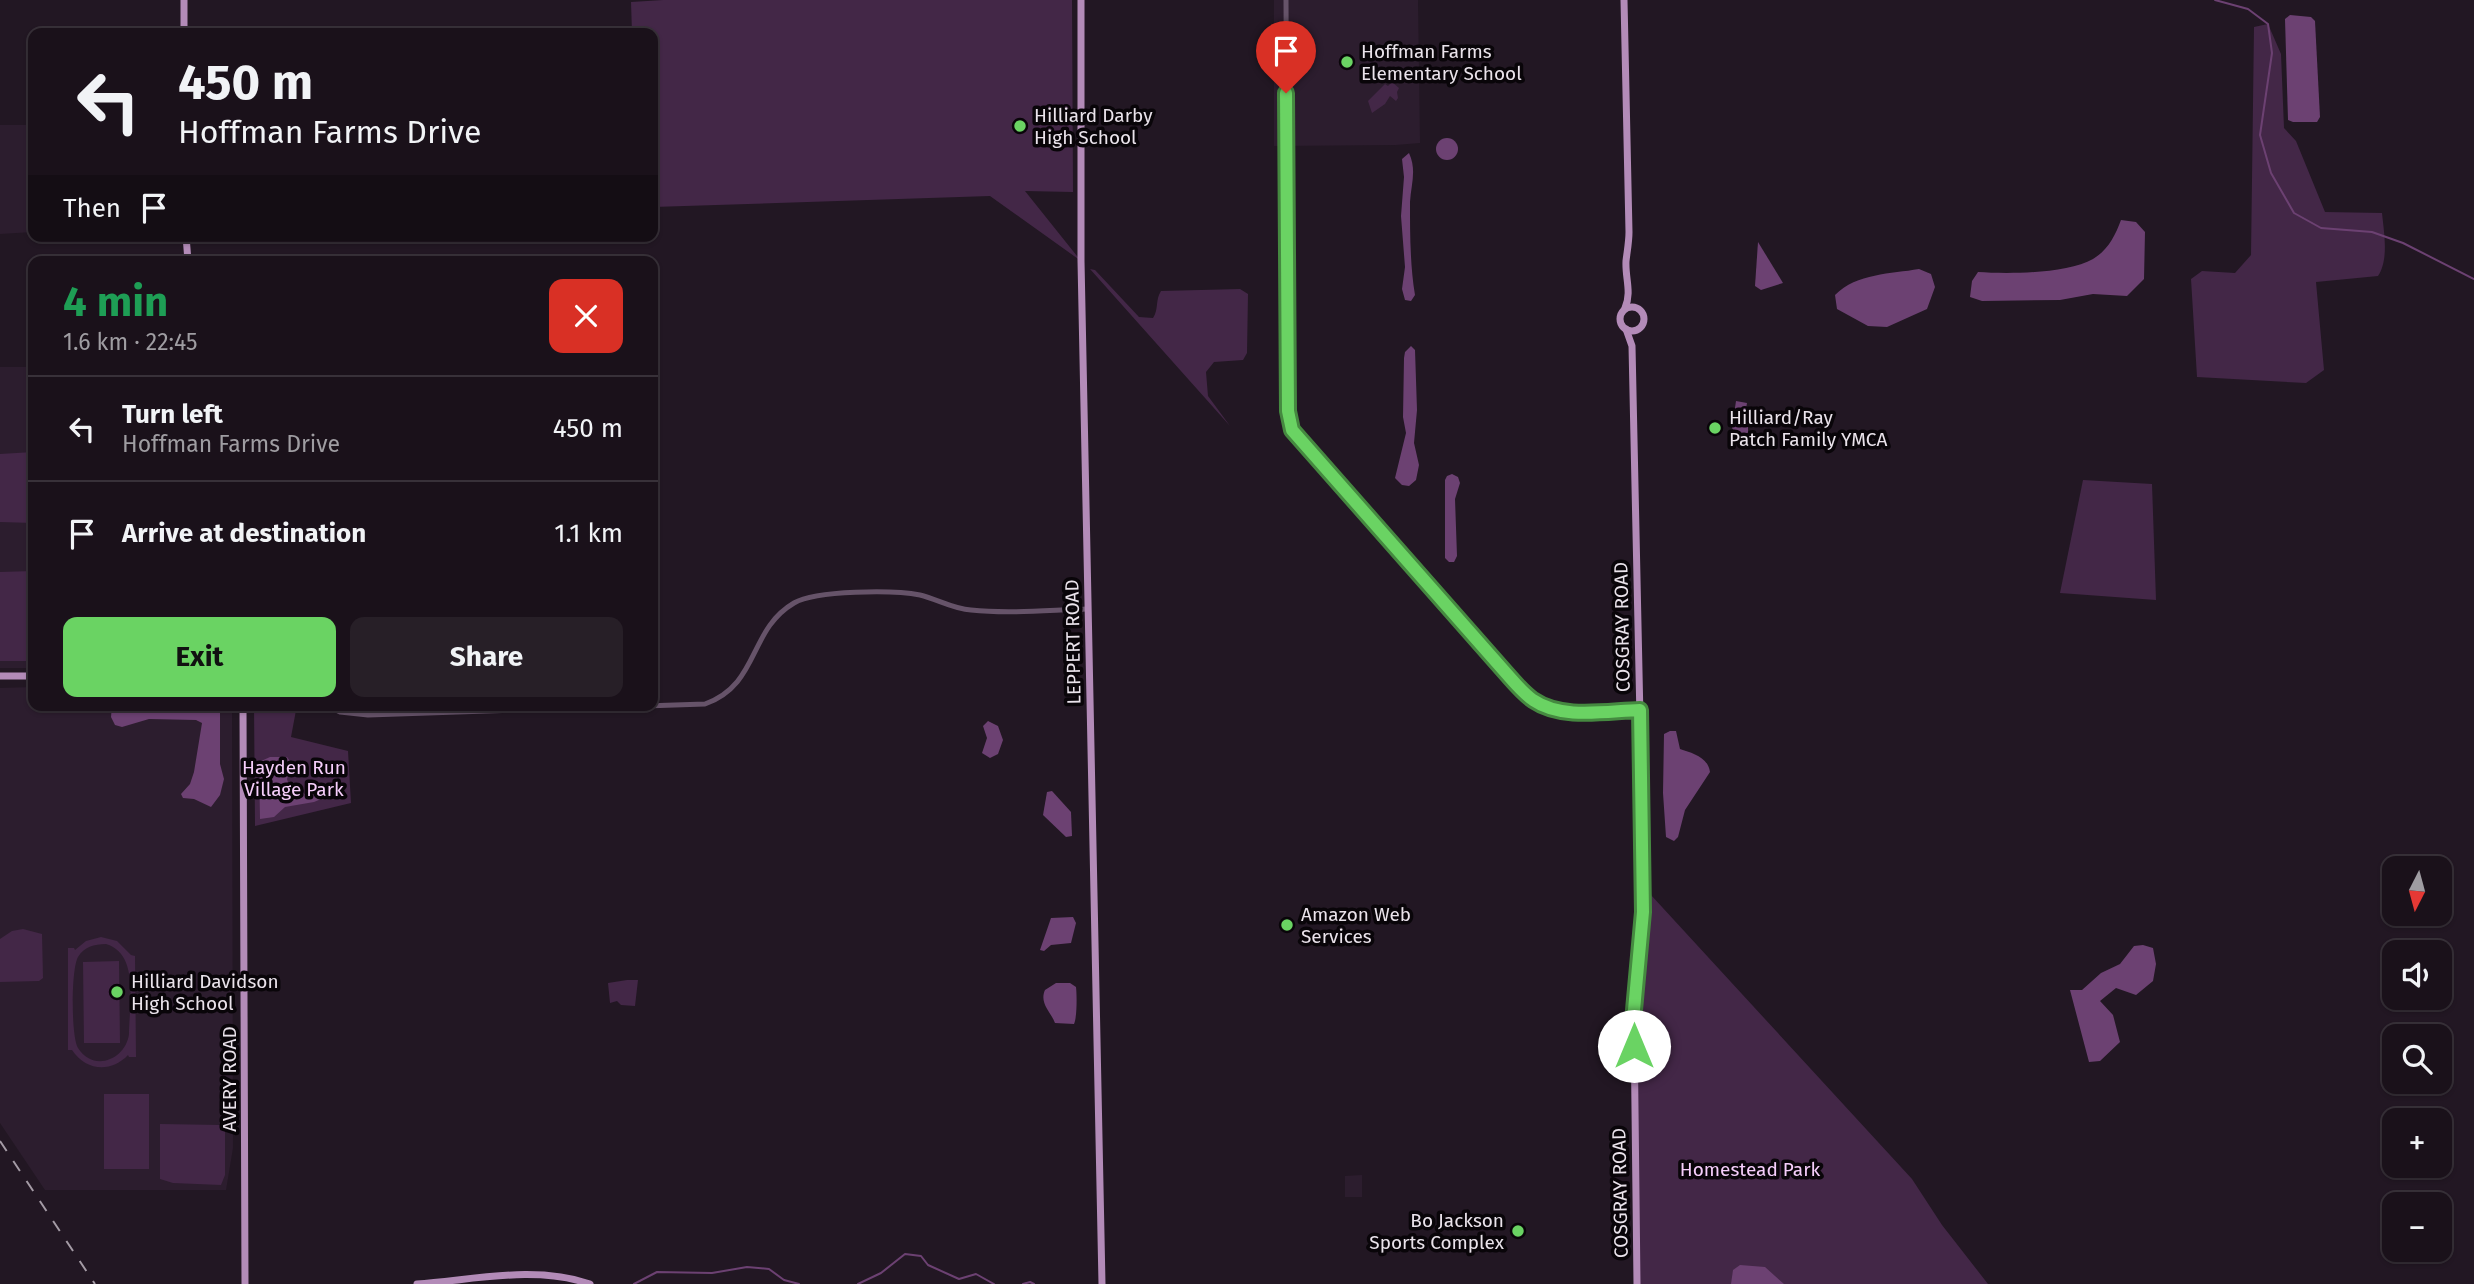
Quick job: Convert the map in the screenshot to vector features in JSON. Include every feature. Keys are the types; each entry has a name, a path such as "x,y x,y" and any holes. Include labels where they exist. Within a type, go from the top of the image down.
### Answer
{"main road":[{"path":"184,0 184,28"},
{"name":"LEPPERT ROAD","path":"1081,0 1082,261 1102,1284"},
{"path":"1624,0 1629,254 1635,302 1644,317 1639,329 1632,331 1626,329 1620,319 1630,292 1626,260 1629,254"},
{"path":"1625,308 1639,308"},
{"name":"COSGRAY ROAD","path":"1626,329 1632,346 1644,884 1642,942 1634,1010 1637,1284"},
{"name":"COSGRAY ROAD","path":"1632,346 1639,329"},
{"path":"0,676 28,676"},
{"name":"AVERY ROAD","path":"243,711 245,1284"},
{"path":"417,1284 533,1274 559,1276 590,1284"}],"street":[{"path":"1286,0 1288,411 1292,430 1498,664 1533,700 1563,711 1640,710"},
{"path":"658,706 705,704 726,694 740,680 772,622 795,603 824,594 916,594 972,611 1088,609"},
{"path":"338,711 368,715 491,711"}],"shaded area":[{"name":"Hoffman Farms Elementary School","path":"1274,0 1418,0 1420,143 1274,146"},
{"path":"2290,15 2311,17 2315,21 2320,117 2317,122 2288,120 2285,19"},
{"path":"0,125 28,125 28,232 0,234"},
{"path":"1447,138 1457,145 1458,149 1451,159 1447,160 1437,153 1436,149 1443,139"},
{"path":"1409,153 1413,171 1410,225 1415,295 1411,301 1405,300 1402,289 1405,267 1401,216 1404,177 1402,159"},
{"path":"2121,220 2136,222 2145,232 2144,279 2127,296 2093,294 2060,300 1982,301 1970,297 1972,281 1978,272 2020,273 2053,270 2093,259 2110,242"},
{"path":"1758,242 1783,283 1761,290 1755,286"},
{"path":"1919,269 1931,274 1935,287 1927,309 1887,327 1868,326 1837,309 1835,295 1853,282"},
{"path":"1411,346 1415,350 1417,410 1414,443 1419,465 1416,480 1409,486 1402,485 1395,478 1406,433 1403,417 1404,358 1405,352"},
{"path":"0,367 28,367 28,668 0,668"},
{"path":"1736,401 1747,403 1744,421 1748,427 1748,438 1739,438 1732,428"},
{"path":"1452,474 1458,477 1460,483 1455,499 1457,556 1454,562 1449,562 1445,558 1445,480"},
{"name":"Hilliard Davidson High School","path":"28,687 28,711 232,711 233,1148 226,1190 45,1190 0,1123 0,688"},
{"path":"112,711 220,711 220,764 224,779 220,795 211,807 194,799 183,798 181,794 190,784 194,772 202,723 196,720 149,719 122,727 115,725"},
{"path":"988,721 998,726 1003,740 998,754 990,758 982,753 987,738 983,726"},
{"path":"1676,731 1680,749 1703,759 1710,772 1685,810 1678,837 1674,841 1666,837 1663,793 1664,734"},
{"path":"270,757 287,757 292,764 287,779 290,789 308,794 336,786 338,792 314,802 285,807 274,817 260,819 259,762"},
{"path":"1052,791 1071,812 1072,836 1066,837 1043,815 1047,792"},
{"path":"1073,917 1076,923 1071,943 1051,945 1044,951 1040,950 1051,918"},
{"path":"2134,946 2153,948 2156,964 2153,981 2136,995 2116,988 2100,1001 2113,1015 2120,1042 2100,1061 2089,1062 2070,990 2082,990 2101,973 2120,964"},
{"path":"1056,983 1070,983 1076,987 1074,1024 1055,1023 1044,1003 1045,990"},
{"path":"1362,1175 1362,1197 1345,1197 1345,1176"},
{"path":"1740,1265 1765,1267 1784,1284 1731,1284 1733,1270"}],"green space":[{"path":"1072,0 1073,192 1025,191 1081,261 990,196 658,207 658,28 632,28 631,2"},
{"path":"2268,24 2281,54 2284,128 2296,141 2325,212 2382,213 2384,229 2384,262 2378,276 2316,282 2324,370 2306,383 2197,377 2191,279 2202,271 2235,273 2251,255 2254,27"},
{"path":"1392,82 1399,88 1398,98 1396,101 1390,96 1385,104 1372,113 1368,101 1385,84 1388,86"},
{"path":"1090,269 1095,270 1139,317 1153,318 1161,291 1240,289 1248,294 1247,353 1243,360 1214,362 1206,372 1208,396 1230,426"},
{"path":"28,452 28,523 0,522 0,454"},
{"path":"2083,480 2152,484 2156,600 2060,593"},
{"path":"28,571 28,661 0,661 0,572"},
{"name":"Hayden Run Village Park","path":"254,711 296,711 291,737 348,751 351,803 255,826"},
{"name":"Homestead Park","path":"1651,895 1912,1179 1942,1225 1988,1284 1637,1284 1634,1022 1644,912"},
{"path":"23,929 42,934 43,978 39,981 0,982 0,939 12,931"},
{"path":"101,937 117,941 135,956 136,1057 128,1055 107,1067 91,1066 72,1050 68,1050 68,948 75,950 86,941","holes":["106,944 124,958 130,982 127,1043 116,1056 108,1060 92,1060 78,1048 74,1031 76,964 80,954 90,947"]},
{"path":"119,961 120,1043 84,1043 83,962"},
{"path":"638,980 635,1006 621,1005 617,1001 610,1003 608,983"},
{"path":"104,1094 149,1094 149,1169 104,1169"},
{"path":"160,1124 221,1125 225,1129 225,1175 221,1185 173,1183 160,1179"}],"waterway":[{"path":"2215,0 2248,9 2268,24 2272,53 2260,135 2271,173 2294,213 2321,228 2372,232 2403,243 2474,279"},
{"path":"858,1284 881,1273 905,1254 921,1256 928,1265 959,1279 976,1274 994,1284"},
{"path":"634,1284 657,1272 712,1273 747,1267 769,1269 784,1280 799,1284"},
{"path":"1023,1284 1034,1284"}],"railway":[{"path":"0,1141 95,1284"}],"place":[{"name":"Hoffman Farms Elementary School","path":"1347,62"},
{"name":"Hilliard Darby High School","path":"1020,126"},
{"name":"Hilliard/Ray Patch Family YMCA","path":"1715,428"},
{"name":"Amazon Web Services","path":"1287,925"},
{"name":"Hilliard Davidson High School","path":"117,992"},
{"name":"Bo Jackson Sports Complex","path":"1518,1231"}],"route":[{"path":"1286,93 1288,411 1292,430 1520,689 1533,700 1563,711 1640,710 1643,912 1634,1010 1634,1046"}]}
